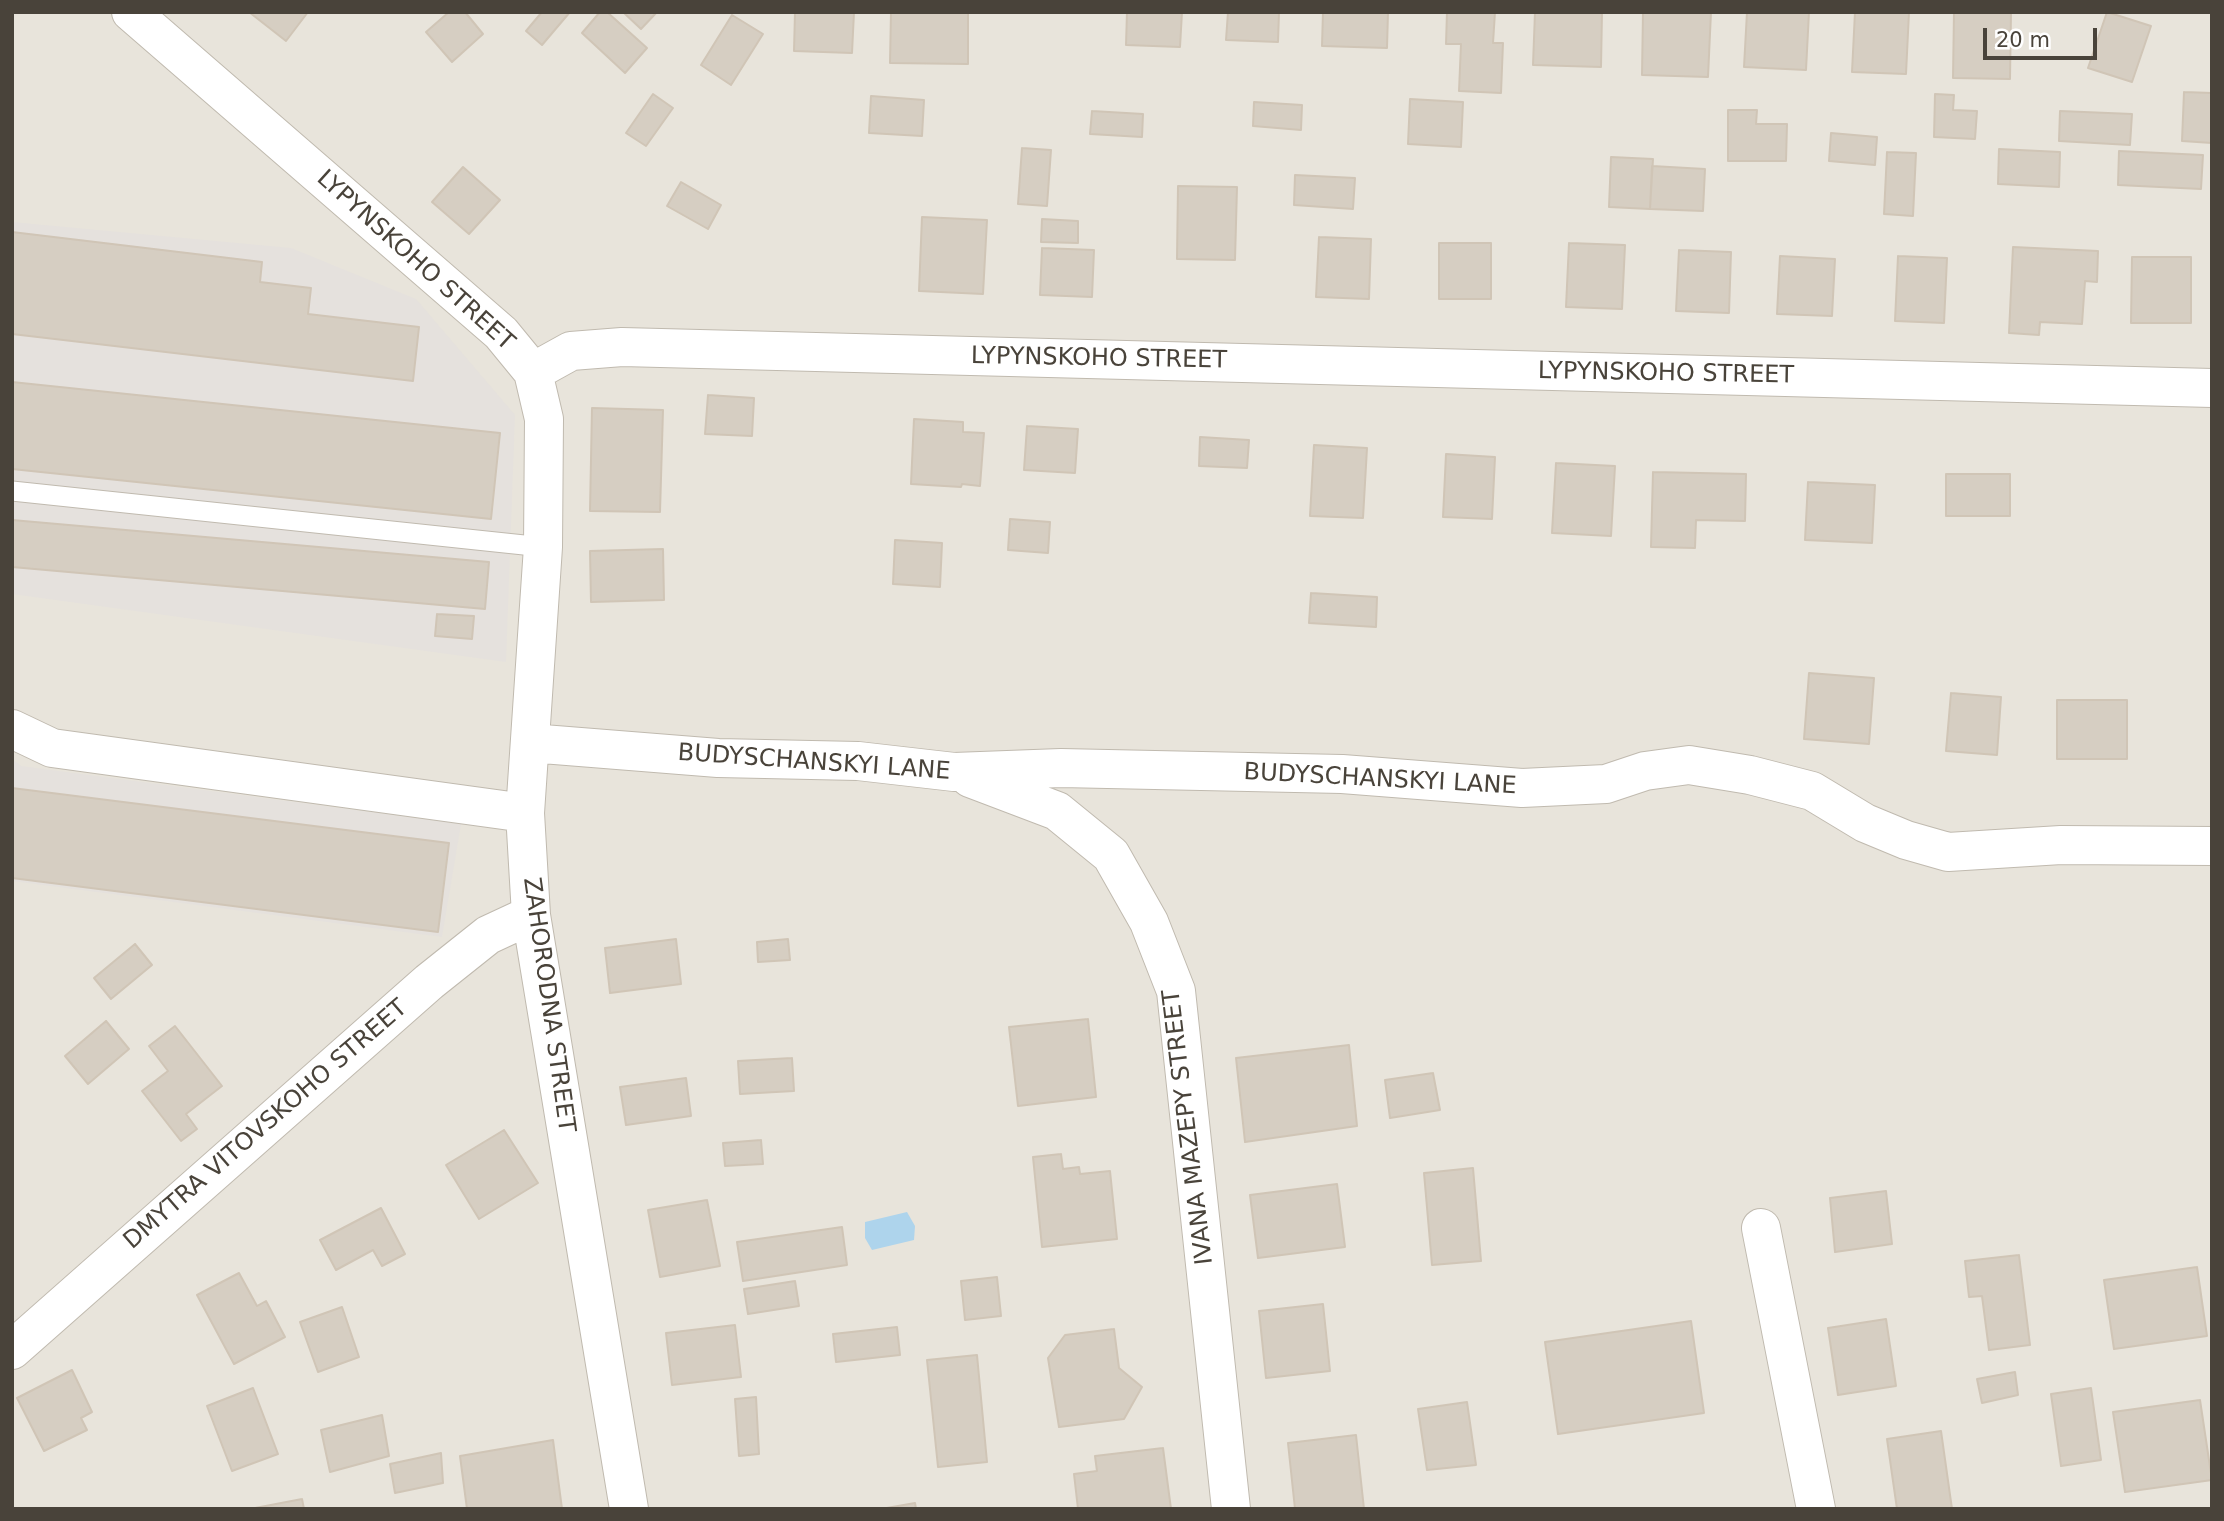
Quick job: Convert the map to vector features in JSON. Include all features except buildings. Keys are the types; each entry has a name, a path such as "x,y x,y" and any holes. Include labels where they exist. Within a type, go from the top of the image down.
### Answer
{"street":[{"name":"LYPYNSKOHO STREET","path":"131,12 501,332 533,372 571,351 622,346 2212,388"},
{"name":"ZAHORODNA STREET","path":"533,372 544,419 543,547 525,813 531,915 629,1509"},
{"path":"12,729 52,748 525,813"},
{"name":"BUDYSCHANSKYI LANE","path":"530,743 718,758 858,761 954,772 1060,768 1342,774 1522,788 1606,784 1645,771 1689,765 1750,775 1812,791 1865,823 1906,840 1948,852 2061,845 2212,846"},
{"name":"IVANA MAZEPY STREET","path":"954,772 1057,811 1111,855 1149,922 1176,991 1231,1509"},
{"name":"DMYTRA VITOVSKOHO STREET","path":"12,1350 429,982 488,935 531,915"},
{"path":"1761,1228 1816,1509"}],"lane":[{"path":"12,491 543,547"}],"shaded area":[{"path":"12,12 2212,12 2212,1509 12,1509"},
{"path":"12,222 291,248 416,299 515,415 506,662 12,594"},
{"path":"12,759 21,766 461,824 442,937 12,881"}],"water":[{"path":"907,1212 915,1226 914,1240 872,1250 865,1238 865,1222"}]}
